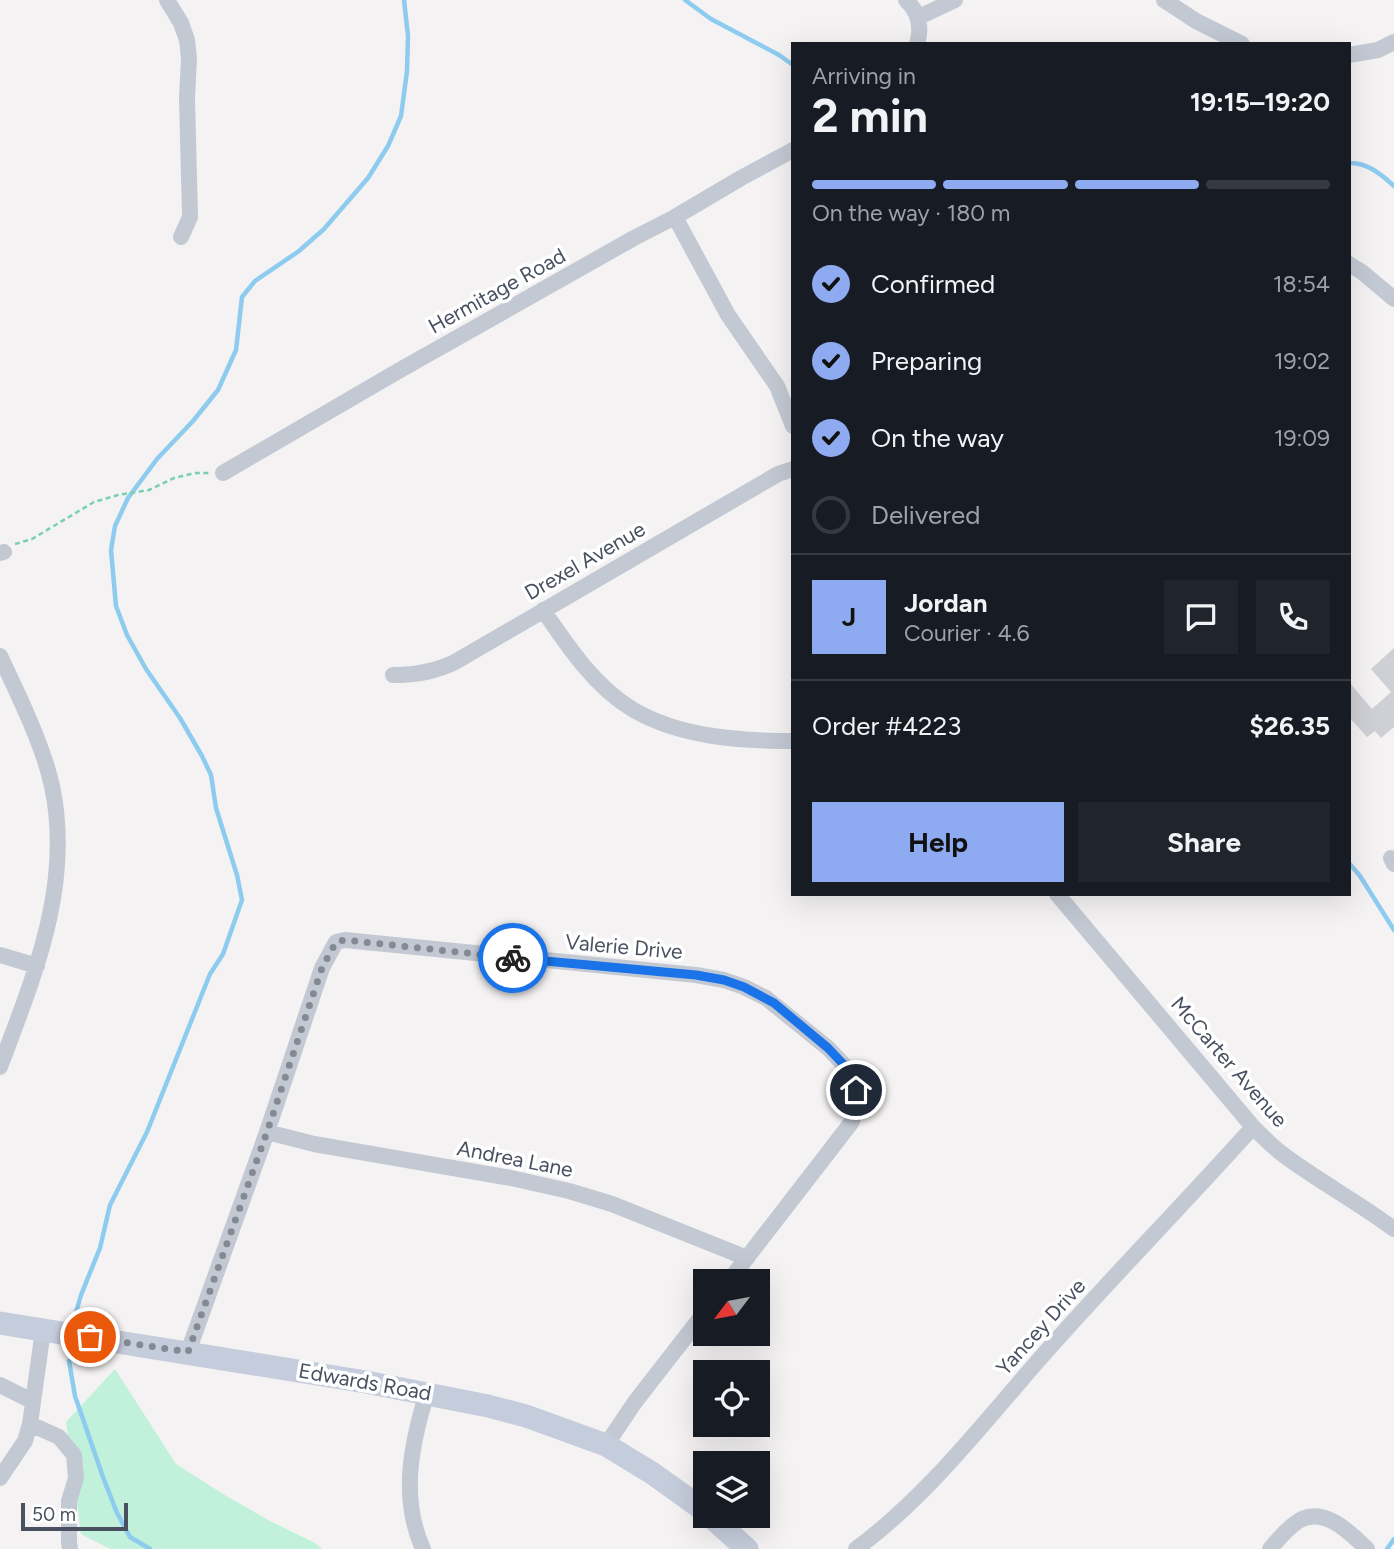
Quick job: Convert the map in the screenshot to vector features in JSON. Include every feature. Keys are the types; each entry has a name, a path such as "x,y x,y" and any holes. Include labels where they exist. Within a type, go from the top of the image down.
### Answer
{"street":[{"path":"167,0 181,23 189,58 187,98 190,217 181,237"},
{"path":"906,0 919,18 917,42"},
{"path":"919,18 955,0"},
{"path":"1164,0 1196,21 1238,42"},
{"path":"1351,55 1378,50 1394,42"},
{"name":"Hermitage Road","path":"223,473 411,363 791,151"},
{"path":"675,217 728,314 777,386 791,421"},
{"path":"1351,265 1394,299"},
{"name":"Drexel Avenue","path":"393,676 414,675 442,668 778,474 791,470"},
{"path":"543,610 594,676 631,708 650,718 700,733 791,741"},
{"path":"0,656 34,732 51,783 55,801 58,860 56,884 37,966 0,1067"},
{"name":"McCarter Avenue","path":"1059,896 1253,1127 1279,1152 1394,1229"},
{"name":"Valerie Drive","path":"188,1352 267,1132 322,968 336,942 345,940 724,980 766,998 828,1048 852,1075 857,1098 855,1114 846,1131 738,1269"},
{"path":"0,955 37,966"},
{"name":"Yancey Drive","path":"856,1549 892,1521 937,1476 1082,1311 1253,1127"},
{"name":"Andrea Lane","path":"267,1132 569,1191 611,1204 747,1258"},
{"name":"Edwards Road","path":"0,1323 188,1352 488,1406 526,1416 606,1445 652,1472 693,1502"},
{"path":"606,1445 635,1402 693,1327"},
{"path":"0,1478 25,1441 30,1424 43,1330"},
{"path":"0,1385 32,1401"},
{"path":"423,1549 413,1521 409,1479 417,1423 427,1393"},
{"path":"30,1424 59,1437 74,1455 76,1478 69,1501 70,1549"},
{"path":"1270,1549 1294,1523 1311,1516 1332,1520 1367,1549"},
{"path":"723,1528 747,1549"}],"path":[{"path":"2,553 32,539 94,502 149,490 174,478 195,473"}],"green space":[{"path":"115,1369 176,1464 223,1494 322,1549 110,1549 81,1534 66,1422"}],"building":[{"path":"1394,648 1394,727 1381,738 1375,731 1367,737 1351,719 1351,684 1372,709 1391,692 1371,669"}],"waterway":[{"path":"75,1316 100,1248 110,1205 147,1132 210,974 223,954 242,900 216,808 211,775 180,718 146,669 127,635 116,606 111,550 115,526 128,498 157,459 218,390 236,350 242,297 255,281 299,251 324,229 368,178 388,146 401,116 407,71 408,36 404,0"},
{"path":"685,0 711,19 791,64"},
{"path":"1351,163 1368,167 1394,186"},
{"path":"1351,865 1394,930"},
{"path":"69,1361 75,1396 117,1513 130,1537 150,1549"},
{"path":"1387,1549 1394,1539"}],"way so far":[{"path":"90,1337 188,1352 267,1132 322,968 336,942 345,940 513,958"}],"route":[{"path":"513,958 696,975 744,987 774,1003 828,1048 852,1075 856,1090"}]}
